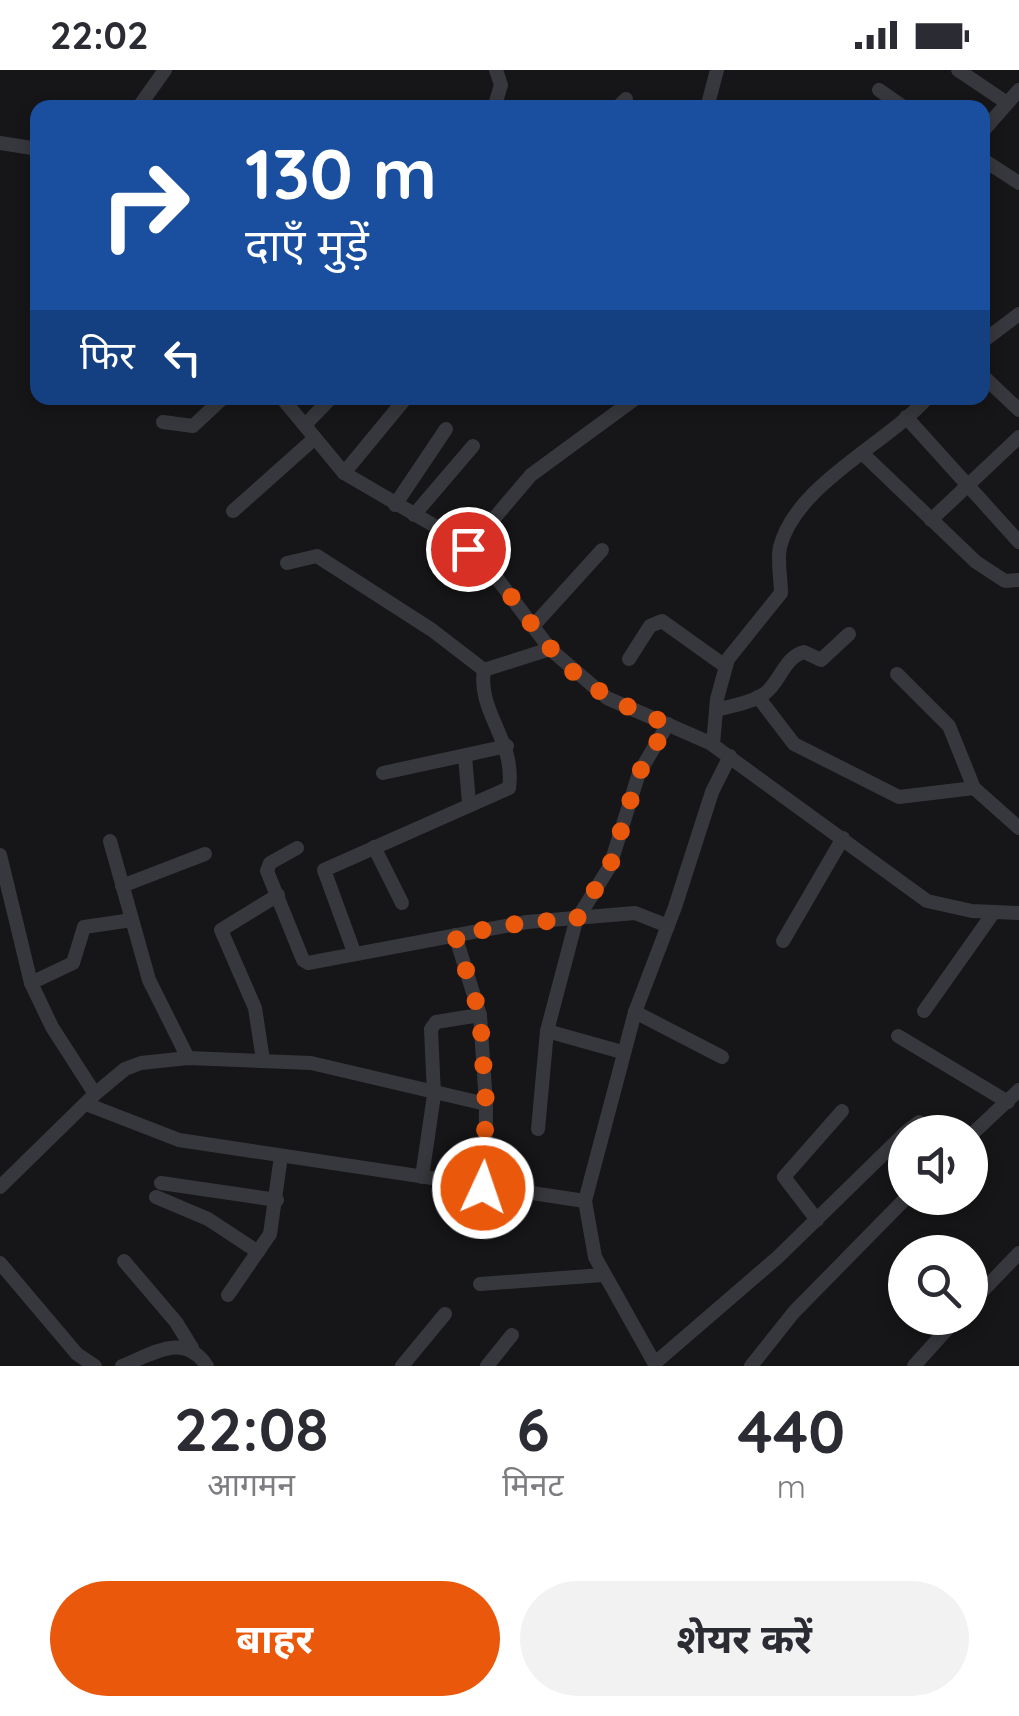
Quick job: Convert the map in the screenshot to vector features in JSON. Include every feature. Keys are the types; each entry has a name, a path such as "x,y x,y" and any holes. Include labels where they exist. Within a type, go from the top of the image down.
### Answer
{"street":[{"path":"144,100 165,70"},
{"path":"496,70 501,86 497,100"},
{"path":"709,100 717,70"},
{"path":"958,70 1007,104"},
{"path":"879,90 893,100"},
{"path":"990,123 1019,90"},
{"path":"0,143 30,149"},
{"path":"990,164 1019,184"},
{"path":"990,336 1019,314"},
{"path":"990,383 1019,410"},
{"path":"163,422 180,428 194,426 216,405"},
{"path":"288,405 344,473 468,549 503,582 550,649 607,698 713,745 784,801 843,838 927,901 1019,913"},
{"path":"304,425 325,405"},
{"path":"344,473 399,405"},
{"path":"468,549 531,475 626,405"},
{"path":"713,745 725,666 781,594 779,550 788,526 862,453 919,405"},
{"path":"906,416 1019,542"},
{"path":"395,504 446,429"},
{"path":"931,520 1019,437"},
{"path":"233,511 315,438"},
{"path":"414,515 472,446"},
{"path":"862,453 976,562 1005,581 1019,580"},
{"path":"534,625 602,550"},
{"path":"286,563 316,556 432,630 484,670"},
{"path":"629,659 650,626 662,621 725,666"},
{"path":"716,710 758,698 794,655 804,652 821,660 849,634"},
{"path":"484,670 550,649"},
{"path":"354,952 324,870 374,846 440,822 469,803 509,788 507,746 482,694 484,670"},
{"path":"898,674 949,726 974,788 1019,828"},
{"path":"758,698 794,744 899,797 974,788"},
{"path":"538,1129 547,1032 576,920 610,866 639,773 668,724"},
{"path":"383,773 507,746"},
{"path":"466,756 469,803"},
{"path":"730,756 686,861 668,926 622,1052 586,1202 595,1256 603,1275 656,1364 817,1220 888,1151"},
{"path":"783,941 843,838"},
{"path":"110,841 149,980 188,1058"},
{"path":"374,846 402,903"},
{"path":"297,848 268,866 306,962 527,922 635,913 668,926"},
{"path":"122,886 205,854"},
{"path":"0,855 31,982 90,1099 149,1132 586,1202"},
{"path":"263,1060 254,1008 221,930 278,895"},
{"path":"924,1011 994,912"},
{"path":"31,982 74,963 84,927 132,920"},
{"path":"455,935 480,1015 486,1104 485,1228"},
{"path":"635,1012 722,1058"},
{"path":"422,1177 434,1095 433,1025 480,1015"},
{"path":"547,1032 622,1052"},
{"path":"898,1036 1014,1096 988,1120"},
{"path":"0,1187 90,1099 140,1063 188,1058 342,1068 434,1095 486,1104"},
{"path":"817,1220 784,1177 842,1112"},
{"path":"228,1295 270,1234 282,1156"},
{"path":"258,1252 158,1190 277,1200"},
{"path":"757,1364 794,1312 889,1215"},
{"path":"988,1285 1019,1253"},
{"path":"124,1261 208,1366"},
{"path":"0,1263 77,1354 95,1366"},
{"path":"480,1284 603,1275"},
{"path":"402,1366 445,1314"},
{"path":"486,1366 512,1334"},
{"path":"914,1366 942,1335"},
{"path":"122,1366 171,1346 192,1348"}],"route":[{"path":"468,549 503,582 561,660 607,698 668,724 639,773 610,866 576,920 527,922 455,935 480,1015 486,1104 483,1188"}]}
